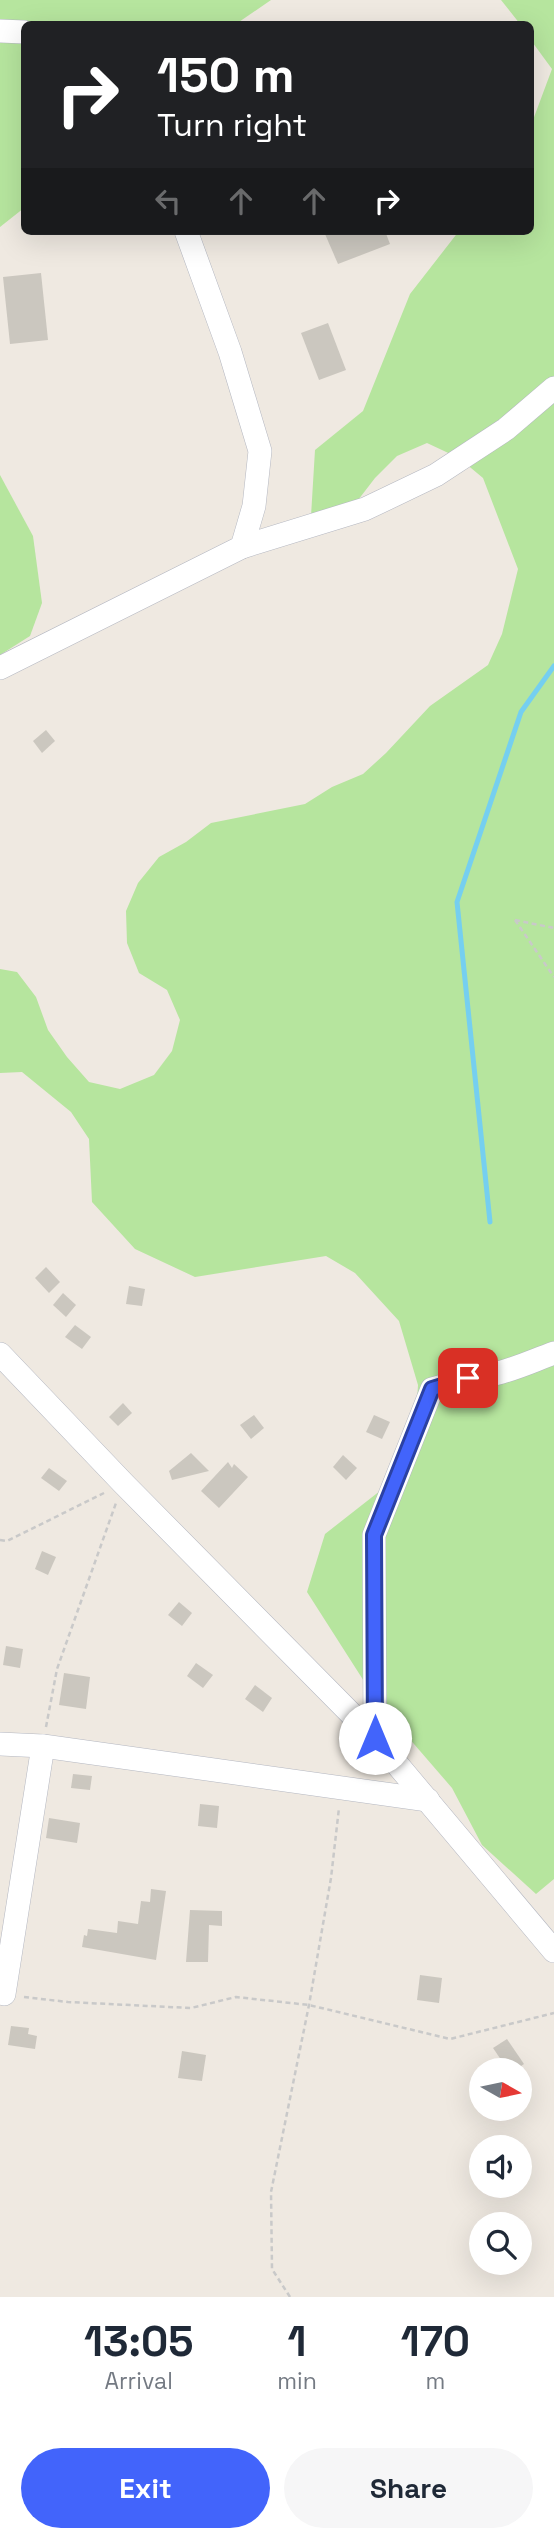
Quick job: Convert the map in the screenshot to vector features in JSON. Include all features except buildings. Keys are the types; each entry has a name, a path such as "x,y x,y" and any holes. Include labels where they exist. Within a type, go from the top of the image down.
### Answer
{"street":[{"path":"0,31 21,32"},
{"path":"187,235 230,352 261,451 254,506 242,547"},
{"path":"0,668 242,547 365,509 436,475 506,429 554,388"},
{"path":"375,1738 374,1535 432,1389 468,1378 486,1376 554,1353"},
{"path":"0,1354 122,1483 375,1738 554,1951"},
{"path":"0,1744 43,1746 428,1800"},
{"path":"4,1994 43,1746"}],"path":[{"path":"554,928 515,920 554,977"},
{"path":"0,1540 7,1541 122,1483"},
{"path":"43,1746 57,1669 122,1483"},
{"path":"290,2297 272,2269 271,2192 309,2005 331,1878 341,1787"},
{"path":"4,1994 68,2002 191,2008 236,1997 309,2005 450,2039 554,2013"}],"green space":[{"path":"0,0 271,0 240,21 21,21 21,210 0,227"},
{"path":"501,0 554,0 554,1879 536,1894 482,1845 452,1788 376,1700 307,1592 325,1534 399,1476 414,1448 418,1385 399,1321 355,1273 326,1256 195,1277 135,1249 92,1202 89,1139 71,1112 22,1072 0,1073 0,969 17,972 36,997 48,1030 89,1082 120,1089 154,1075 172,1051 180,1020 167,990 139,973 127,943 126,911 138,883 159,857 186,842 211,823 305,804 332,787 363,774 430,706 488,665 502,634 518,569 483,478 459,458 427,443 397,456 355,504 311,516 315,450 363,411 410,294 456,235 534,235 534,117 552,69 534,44 534,21 518,21"},
{"path":"0,475 33,536 42,603 30,636 0,655"}],"waterway":[{"path":"490,1222 457,902 521,712 554,666"}],"route":[{"path":"375,1738 374,1535 432,1389 468,1378"}]}
